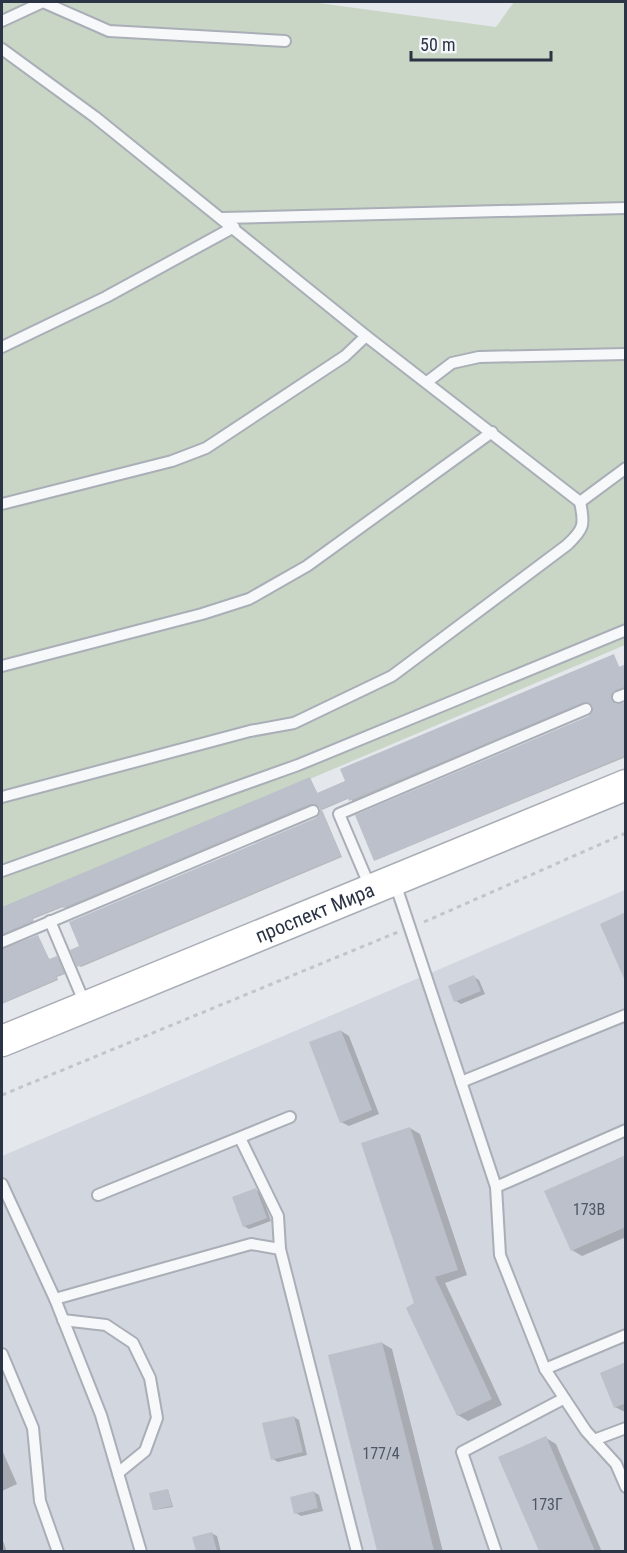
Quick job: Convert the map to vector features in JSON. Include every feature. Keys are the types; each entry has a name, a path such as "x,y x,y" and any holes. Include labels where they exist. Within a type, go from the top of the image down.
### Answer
{"street":[{"name":"проспект Мира","path":"2,1041 626,785"}],"lane":[{"path":"2,21 43,3 109,31 285,41"},
{"path":"2,49 95,117 234,227 366,336 580,502 584,519 581,532 574,539 392,676 294,723 250,732 2,797"},
{"path":"221,218 626,208"},
{"path":"2,347 106,297 234,227"},
{"path":"2,504 172,461 206,448 345,356 366,336"},
{"path":"427,382 452,363 479,357 626,354"},
{"path":"2,666 202,614 249,599 307,566 492,432"},
{"path":"580,502 626,468"},
{"path":"2,871 298,765 626,630"},
{"path":"586,710 339,814 410,928 496,1186 500,1255 544,1369 594,1440 616,1464 626,1487"},
{"path":"2,942 313,811"},
{"path":"50,921 86,1007"},
{"path":"461,1082 626,1015"},
{"path":"98,1195 290,1117"},
{"path":"496,1186 626,1130"},
{"path":"240,1138 278,1216 280,1249 357,1551"},
{"path":"2,1184 55,1299 101,1415 141,1551"},
{"path":"55,1299 251,1244 280,1249"},
{"path":"63,1320 106,1325 133,1343 150,1378 157,1418 146,1451 118,1473"},
{"path":"544,1369 626,1335"},
{"path":"2,1354 33,1428 40,1501 58,1551"},
{"path":"496,1551 462,1452 563,1399"},
{"path":"594,1440 626,1428"}],"path":[{"path":"2,1095 410,928 626,833"}],"shaded area":[{"path":"625,890 625,1551 2,1552 2,1156"}],"green space":[{"path":"2,2 311,2 496,27 514,2 625,2 625,645 2,910"}],"building":[{"path":"614,654 619,667 626,664 626,687 615,690 611,696 616,704 626,702 626,755 374,861 355,815 589,716 593,707 590,703 584,702 349,801 348,798 321,809 341,856 77,967 70,950 79,946 69,922 316,818 320,813 320,808 310,804 63,908 62,906 32,918 33,921 2,934 2,907 310,777 317,793 345,781 340,769"},
{"path":"626,912 626,983 600,924"},
{"path":"38,935 49,959 57,956 64,973 56,976 57,979 2,1003 2,949"},
{"path":"474,975 481,991 454,1002 448,986"},
{"path":"341,1030 372,1110 340,1123 309,1042"},
{"path":"410,1127 458,1270 435,1277 492,1399 457,1416 406,1308 414,1303 361,1143"},
{"path":"626,1155 626,1227 571,1251 544,1191"},
{"path":"256,1188 267,1218 243,1227 232,1197"},
{"path":"382,1342 434,1551 377,1551 328,1355"},
{"path":"626,1362 626,1403 614,1408 600,1373"},
{"path":"294,1416 303,1452 271,1460 262,1423"},
{"path":"546,1436 595,1551 539,1551 498,1457"},
{"path":"168,1489 172,1506 153,1510 149,1493"},
{"path":"314,1491 318,1508 294,1514 290,1497"},
{"path":"212,1532 217,1551 196,1551 192,1537"}]}
